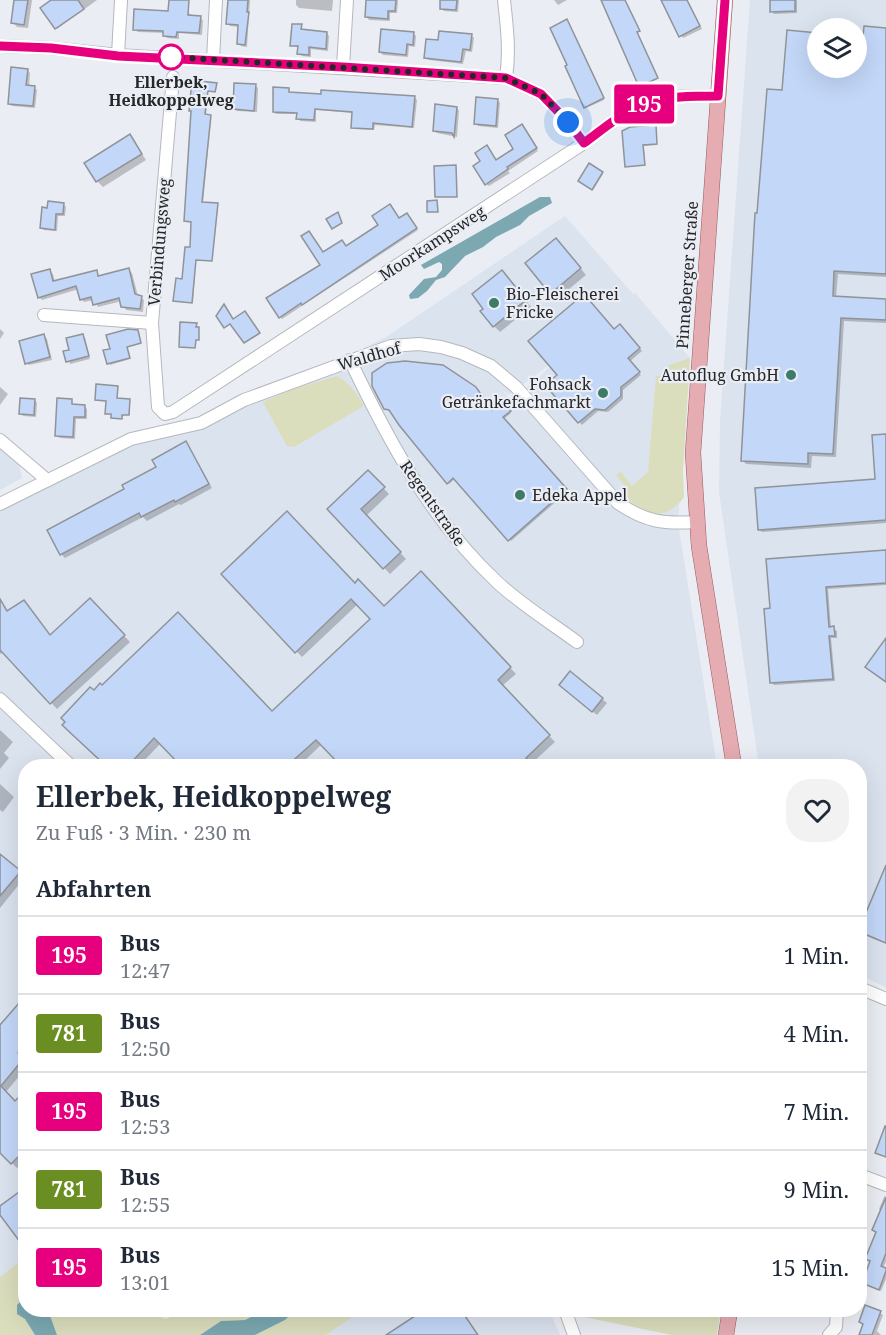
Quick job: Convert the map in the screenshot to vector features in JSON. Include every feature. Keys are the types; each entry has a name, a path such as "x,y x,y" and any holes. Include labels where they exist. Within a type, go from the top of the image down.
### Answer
{"main road":[{"name":"Pinneberger Straße","path":"725,0 693,453 696,522 733,759"},
{"path":"726,1335 729,1317"}],"street":[{"path":"118,56 121,0"},
{"path":"213,60 216,0"},
{"path":"343,67 347,0"},
{"path":"504,0 509,41 506,78"},
{"path":"0,46 51,48 118,56 506,78 541,94 568,122 584,143"},
{"name":"Verbindungsweg","path":"158,407 152,323 173,77"},
{"name":"Moorkampsweg","path":"158,407 165,414 173,412 584,143 613,121 644,104 684,97 718,96"},
{"path":"44,315 152,323"},
{"name":"Waldhof","path":"47,480 130,439 201,423 244,400 391,346 419,345 441,347 462,353 491,366 516,387 618,503 635,514 650,520 671,523 696,522"},
{"name":"Regentstraße","path":"350,360 375,413 449,532 497,582 577,642"},
{"path":"0,440 47,480 0,504"},
{"path":"0,699 64,759"},
{"path":"867,991 886,999"},
{"path":"867,1178 886,1185"},
{"path":"568,1317 574,1335"},
{"path":"829,1335 836,1327 837,1317"}],"shaded area":[{"path":"750,0 886,0 886,987 867,978 867,759 758,759 719,492 720,421"},
{"path":"565,216 690,358 678,523 716,759 18,759 18,1263 0,1277 0,510 137,443 204,425 276,393 386,337","holes":["564,354 512,401 502,390 509,395"]},
{"path":"0,447 19,462 22,478 0,490"},
{"path":"353,1317 552,1317 560,1335 326,1335"}],"green space":[{"path":"690,358 683,471 684,497 671,510 664,513 650,512 626,499 624,485 616,475 621,472 632,486 648,472 656,376 668,376 669,365"},
{"path":"337,376 353,389 364,406 294,447 287,446 263,402 293,389"},
{"path":"18,1263 18,1317 25,1317 35,1335 0,1335 0,1277"},
{"path":"51,1317 160,1317 166,1319 170,1317 251,1317 245,1320 221,1321 200,1335 57,1335"},
{"path":"288,1317 353,1317 326,1335 255,1335"},
{"path":"584,1317 720,1317 717,1335 672,1335"}],"water":[{"path":"540,197 550,197 552,203 529,216 520,225 465,256 445,277 436,280 418,298 410,299 409,295 424,279 436,277 442,270 442,264 439,262 424,269 421,265"},
{"path":"22,1317 51,1317 57,1335 35,1335"},
{"path":"251,1317 288,1317 255,1335 200,1335 221,1321 245,1320"}],"building":[{"path":"14,0 28,0 24,25 11,23"},
{"path":"51,0 78,0 84,9 55,29 40,8"},
{"path":"169,0 189,0 188,15 201,16 199,33 177,32 176,37 163,36 163,31 133,30 134,9 168,11"},
{"path":"228,0 248,0 245,45 237,44 238,25 226,24"},
{"path":"366,0 396,0 395,11 388,11 388,19 365,17"},
{"path":"440,0 457,0 456,10 440,9"},
{"path":"601,0 625,0 658,78 639,87"},
{"path":"661,0 687,0 700,26 679,37"},
{"path":"770,0 795,0 795,11 770,12"},
{"path":"567,19 604,98 584,108 550,28"},
{"path":"292,24 302,24 301,29 327,32 326,49 309,47 309,55 297,54 298,46 290,46"},
{"path":"867,26 886,28 886,274 834,271 833,296 886,299 886,320 841,318 833,454 808,453 808,464 741,461 755,213 757,213 767,89 782,90 787,30 807,32 807,78 867,78"},
{"path":"381,29 414,32 413,45 407,44 406,55 379,52"},
{"path":"439,31 472,34 470,50 463,49 461,62 424,58 426,39 438,40"},
{"path":"11,67 28,69 26,85 35,86 33,106 8,104"},
{"path":"192,80 217,83 215,92 208,91 205,114 211,115 202,202 218,203 212,261 196,260 192,303 173,301 176,278 182,279 185,247 190,247 191,222 184,221"},
{"path":"234,83 256,84 254,111 233,109"},
{"path":"273,87 289,88 289,92 321,94 321,90 415,96 412,127 373,123 373,129 351,128 352,112 315,109 314,120 296,119 297,113 273,112"},
{"path":"476,97 498,99 496,126 474,124"},
{"path":"435,104 457,107 454,137 452,133 433,131"},
{"path":"522,124 537,148 507,167 508,169 485,185 473,166 480,161 475,153 487,145 496,160 513,149 505,135"},
{"path":"656,125 657,144 643,145 645,165 625,167 622,131 630,127"},
{"path":"130,134 142,154 96,182 84,163"},
{"path":"589,163 603,172 592,190 578,181"},
{"path":"456,165 457,197 435,197 434,166"},
{"path":"437,200 438,212 427,212 427,201"},
{"path":"48,201 64,203 63,214 56,214 55,230 40,228 42,207 47,208"},
{"path":"390,204 399,218 407,213 417,228 279,318 266,298 320,265 301,236 309,231 323,252 342,240 346,246 378,225 372,216"},
{"path":"338,212 342,223 332,229 326,219"},
{"path":"556,238 581,268 550,294 525,263"},
{"path":"129,268 135,294 142,296 140,309 121,307 119,298 93,305 91,297 80,300 76,286 38,298 31,274 50,269 53,281 97,270 98,276"},
{"path":"502,270 526,300 493,327 480,311 483,309 472,294"},
{"path":"584,294 614,329 620,324 640,348 628,358 640,372 621,387 621,396 605,410 595,409 578,423 545,385 557,375 528,341"},
{"path":"224,304 233,319 245,311 260,333 244,343 230,324 224,328 216,316"},
{"path":"180,322 197,323 199,340 196,340 195,348 179,347"},
{"path":"128,329 138,330 141,343 127,347 130,358 107,364 103,350 110,349 106,335"},
{"path":"44,334 50,357 25,364 19,341"},
{"path":"83,334 89,356 66,362 63,351 69,350 66,338"},
{"path":"405,361 443,365 476,387 492,410 502,401 511,411 503,417 567,489 508,541 453,478 447,484 389,410 384,409 372,386 372,373 387,363"},
{"path":"96,384 118,386 117,398 130,399 129,415 122,415 122,419 111,418 111,414 105,414 106,401 95,400"},
{"path":"20,398 35,399 34,415 19,414"},
{"path":"57,398 72,399 72,404 85,405 85,417 74,417 73,437 55,436"},
{"path":"886,434 886,520 758,530 755,488 875,479 872,435"},
{"path":"186,441 209,484 141,517 139,513 60,555 47,530 124,489 122,485 156,467 152,460"},
{"path":"368,470 385,487 361,509 401,552 383,569 327,509"},
{"path":"287,511 355,583 358,579 384,606 421,571 511,667 498,680 550,735 527,759 334,759 316,740 295,759 174,759 154,738 134,759 98,759 62,725 65,722 61,718 90,687 94,690 100,683 102,685 178,612 272,711 370,619 351,599 295,653 221,574"},
{"path":"886,550 886,583 826,587 829,627 834,626 835,636 829,636 833,679 770,683 764,609 770,608 766,559"},
{"path":"90,598 125,635 50,704 0,650 0,599 7,611 24,600 50,635"},
{"path":"886,638 886,682 865,667"},
{"path":"570,671 603,698 592,712 559,685"},
{"path":"0,854 18,869 18,875 0,896"},
{"path":"886,865 886,943 867,935 867,910"},
{"path":"18,1004 18,1065 1,1086 15,1101 18,1098 18,1157 11,1164 0,1153 0,1025"},
{"path":"886,1126 886,1157 875,1153"},
{"path":"18,1193 18,1239 0,1215 0,1206"},
{"path":"886,1197 886,1253 881,1266 886,1268 886,1271 879,1290 867,1285 867,1269 870,1261 867,1260 867,1254 876,1232 872,1230"},
{"path":"867,1306 881,1311 872,1335 859,1335 863,1324 859,1322 861,1317 867,1317"},
{"path":"413,1317 466,1317 478,1335 386,1335"}],"bus line":[{"name":"195","path":"0,46 51,48 118,56 506,78 541,94 568,122 584,143 613,121 644,104 684,97 718,96 725,0"}],"place":[{"name":"Ellerbek, Heidkoppelweg","path":"171,57"},
{"name":"Bio-Fleischerei Fricke","path":"494,303"},
{"name":"Autoflug GmbH","path":"791,375"},
{"name":"Fohsack Getränkefachmarkt","path":"603,393"},
{"name":"Edeka Appel","path":"520,495"}],"route":[{"path":"171,57 506,78 541,94 568,122"}]}
